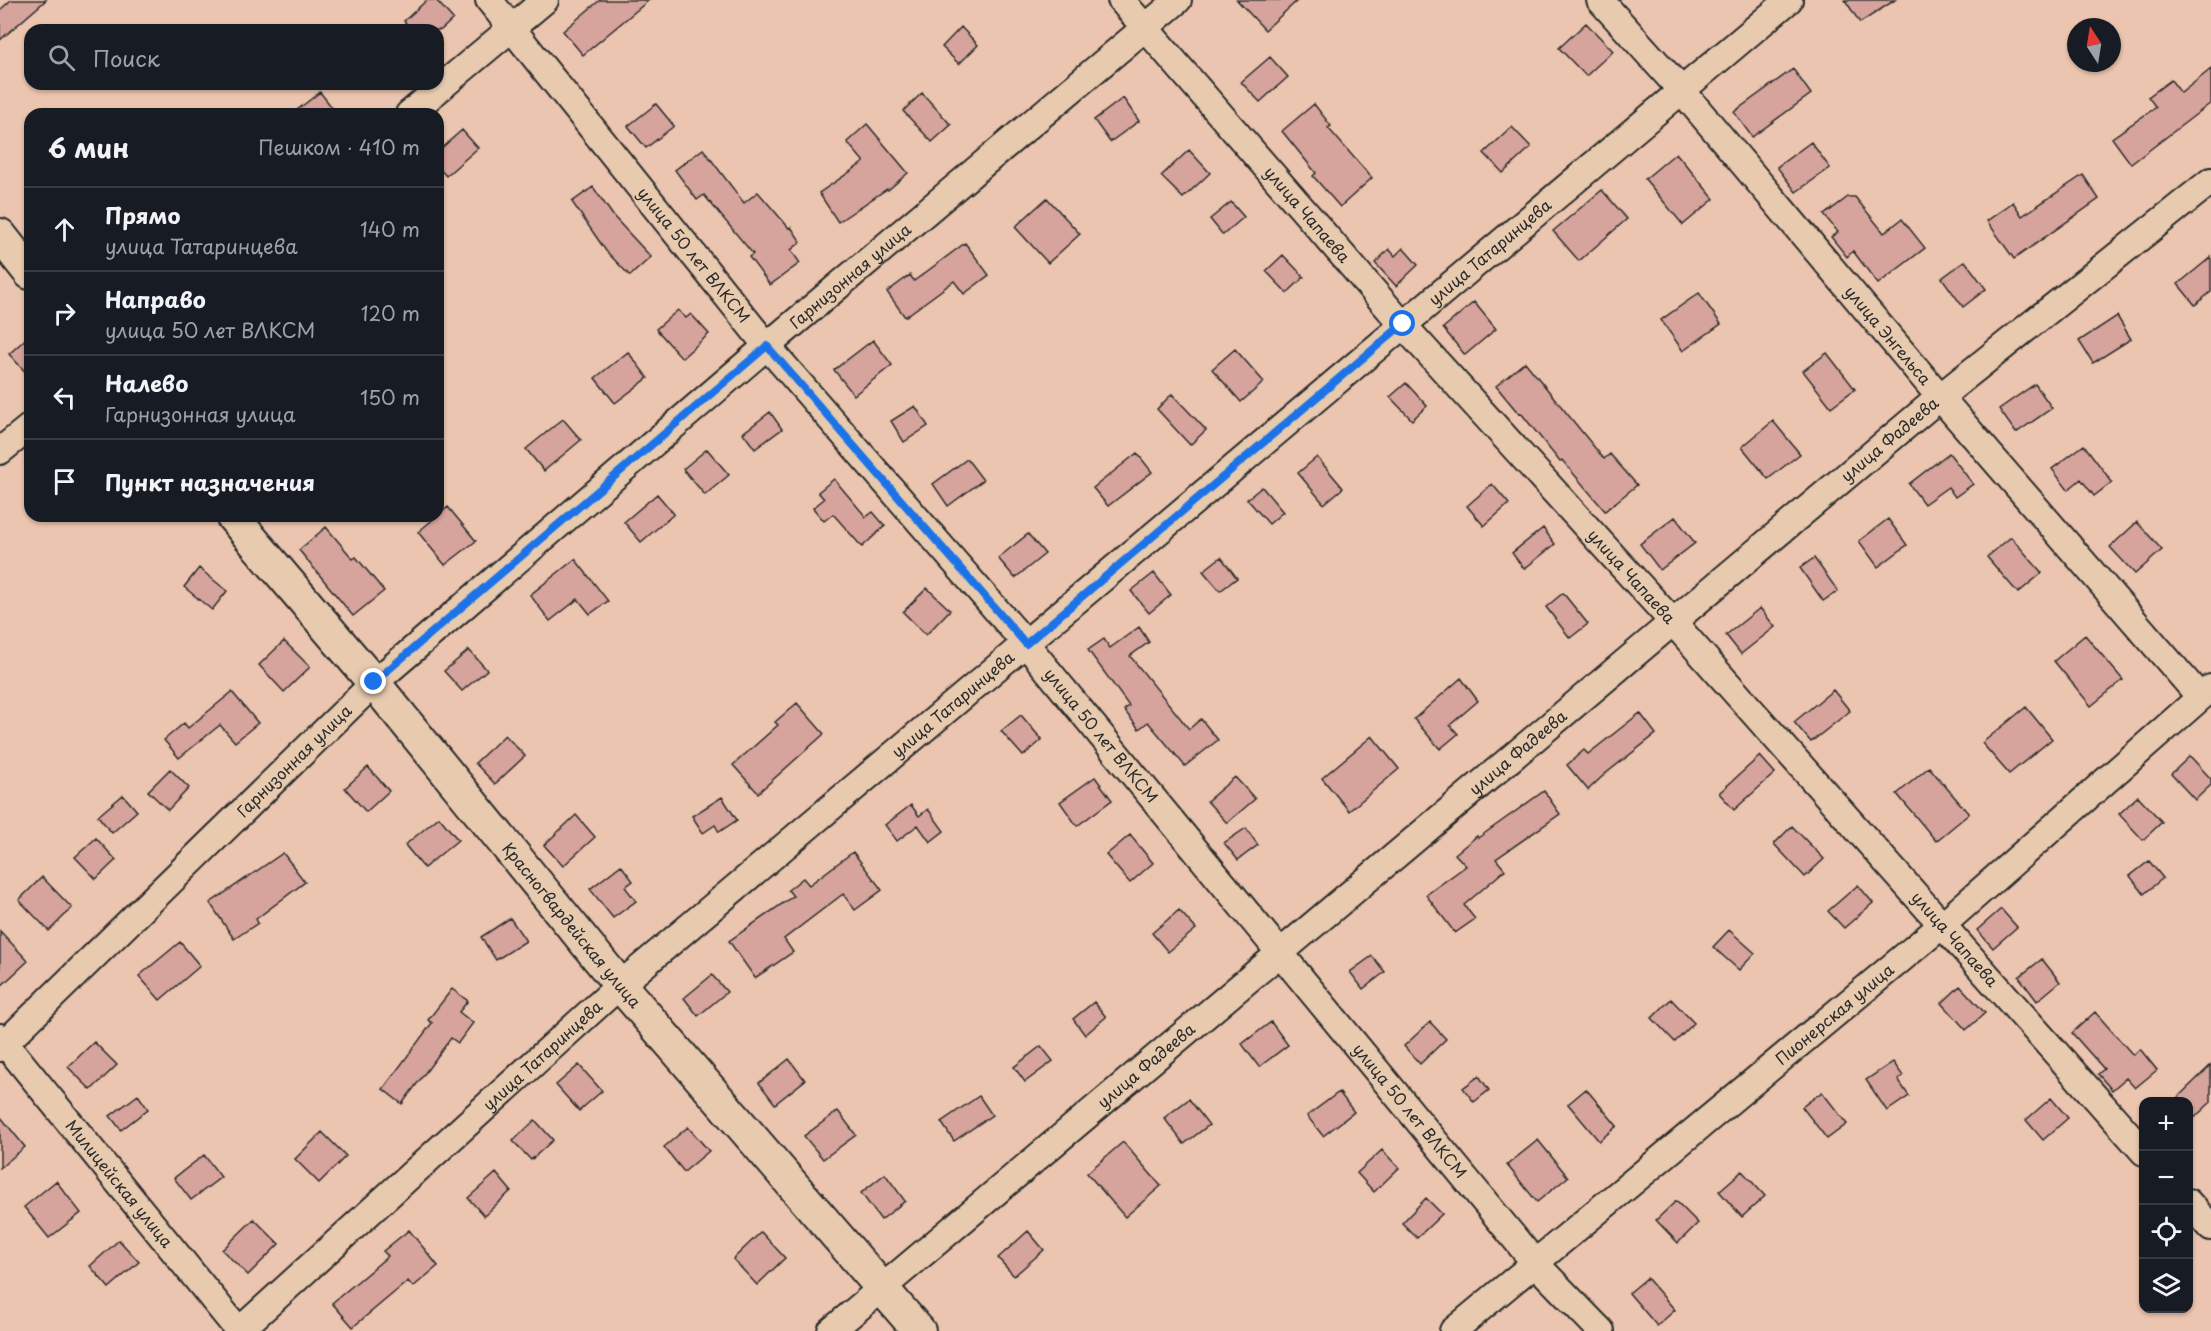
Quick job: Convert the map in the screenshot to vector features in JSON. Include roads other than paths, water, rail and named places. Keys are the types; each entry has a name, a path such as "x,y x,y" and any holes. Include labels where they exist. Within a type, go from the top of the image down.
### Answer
{"street":[{"name":"улица 50 лет ВЛКСМ","path":"489,0 767,346 1026,644 1535,1263 1601,1331"},
{"path":"444,85 545,0"},
{"name":"улица Чапаева","path":"1121,0 1403,324 1672,621 2143,1151"},
{"name":"Гарнизонная улица","path":"2,1043 374,682 767,346 1178,0"},
{"name":"улица Энгельса","path":"1600,0 1682,91 1940,397 2205,693"},
{"name":"улица Татаринцева","path":"239,1331 620,985 1789,0"},
{"path":"416,108 438,90"},
{"name":"улица Фадеева","path":"831,1331 1940,397 2211,181"},
{"path":"0,236 24,266"},
{"path":"0,451 24,432"},
{"name":"Красногвардейская улица","path":"237,522 374,682 620,985 919,1331"},
{"name":"Пионерская улица","path":"1453,1331 1941,926 2205,693"},
{"name":"Милицейская улица","path":"2,1043 239,1331"},
{"path":"2191,1205 2211,1227"}]}
